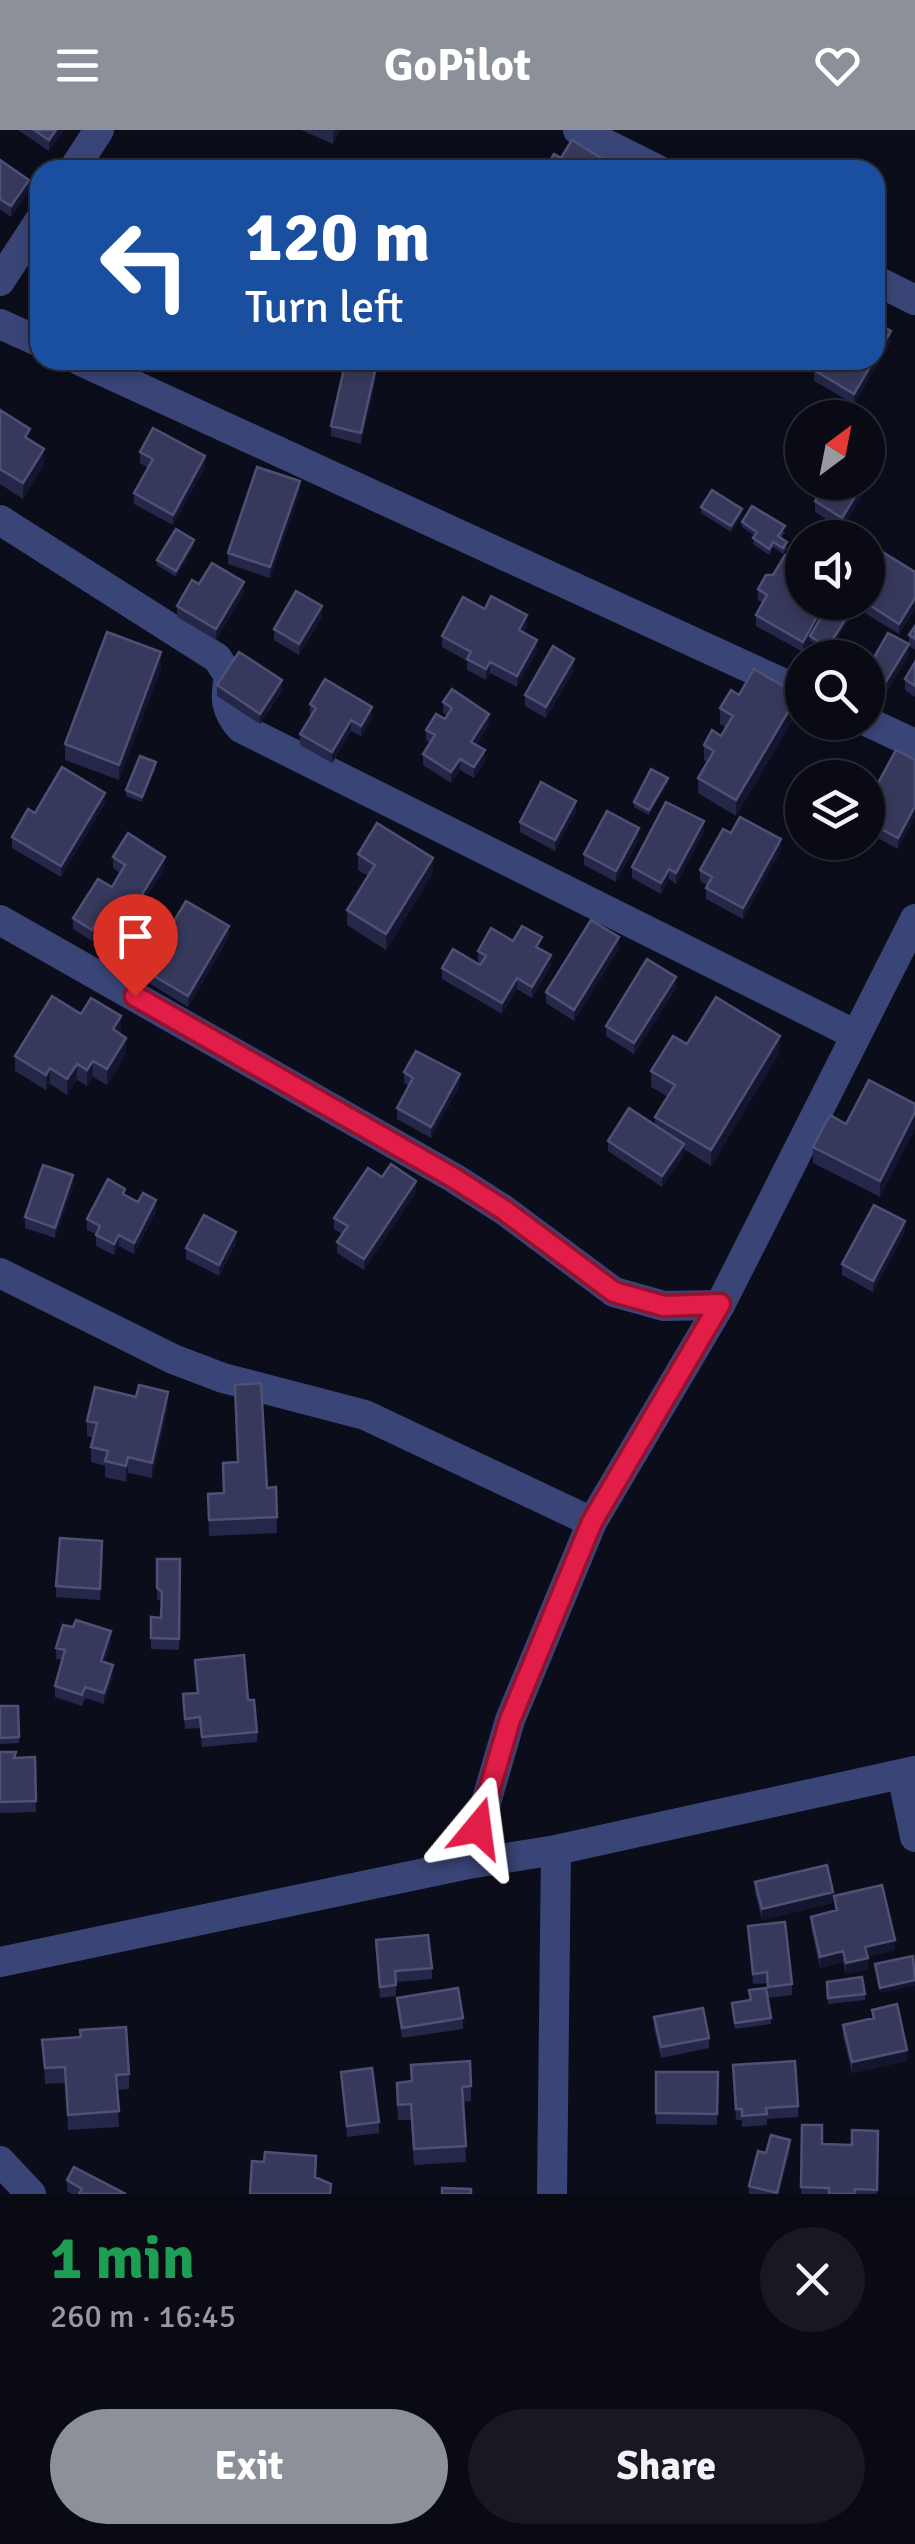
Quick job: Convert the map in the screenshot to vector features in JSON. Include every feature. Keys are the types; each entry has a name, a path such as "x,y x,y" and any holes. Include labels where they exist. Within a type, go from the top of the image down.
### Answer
{"street":[{"path":"79,160 99,130"},
{"path":"578,130 638,160"},
{"path":"0,281 30,235"},
{"path":"885,285 915,300"},
{"path":"0,324 30,338"},
{"path":"101,370 785,684"},
{"path":"0,520 217,658 229,676 227,708 242,728 856,1035"},
{"path":"885,730 915,744"},
{"path":"468,1864 510,1720 592,1522 720,1304 915,919"},
{"path":"0,920 454,1178 614,1292 664,1306 720,1304"},
{"path":"0,1273 174,1359 224,1378 366,1415 592,1522"},
{"path":"0,1962 468,1864 556,1850 909,1772 915,1837"},
{"path":"552,2194 556,1850"},
{"path":"0,2161 31,2194"}],"building":[{"path":"34,130 56,130 49,140"},
{"path":"572,140 604,160 551,160 554,154 561,158"},
{"path":"0,160 29,180 11,206 0,199"},
{"path":"344,370 375,370 361,433 331,426"},
{"path":"814,370 868,370 854,394"},
{"path":"0,410 30,429 25,437 44,449 23,483 0,469"},
{"path":"153,428 205,456 173,515 134,493 153,459 140,452"},
{"path":"257,467 300,481 270,567 228,553"},
{"path":"712,490 742,509 731,526 701,507"},
{"path":"816,500 853,500 842,518"},
{"path":"752,506 785,526 778,536 785,545 783,548 773,542 769,549 753,538 757,532 742,522"},
{"path":"176,529 194,540 176,571 157,560"},
{"path":"885,553 915,572 915,598 899,624 885,615"},
{"path":"785,555 785,620 815,620 804,640 756,615 767,595 758,589 766,575 773,575"},
{"path":"212,563 244,582 216,629 177,606 192,580 199,584"},
{"path":"296,591 322,606 299,644 274,629"},
{"path":"491,596 527,615 519,630 537,640 517,676 490,662 486,669 467,659 471,652 442,636 463,597 485,609"},
{"path":"819,620 845,620 832,640 810,636"},
{"path":"107,632 161,652 119,765 65,744"},
{"path":"888,633 909,644 885,683 885,640"},
{"path":"553,646 574,659 546,707 525,695"},
{"path":"239,652 282,680 260,714 217,685"},
{"path":"915,662 915,686 905,679"},
{"path":"754,669 785,687 785,717 736,800 698,778 714,751 704,745 712,730 721,736 733,716 720,708 731,690 739,695"},
{"path":"325,679 372,707 361,726 351,720 332,752 300,734 316,708 310,704"},
{"path":"452,689 489,714 471,742 485,750 474,767 460,759 451,772 423,754 435,735 426,730 436,714 445,719 452,708 443,702"},
{"path":"896,750 915,760 915,806 898,838 885,831 885,770"},
{"path":"140,756 156,762 142,797 126,790"},
{"path":"62,767 105,793 61,866 12,837 28,809 35,813"},
{"path":"651,769 668,778 649,810 634,802"},
{"path":"541,782 576,801 555,840 520,822"},
{"path":"666,802 704,821 676,873 669,869 661,883 632,867"},
{"path":"607,811 639,828 616,871 584,854"},
{"path":"740,817 781,839 743,908 706,888 712,877 700,870 723,829 731,833"},
{"path":"377,823 433,858 386,934 347,910 375,865 358,854"},
{"path":"128,833 165,857 121,929 100,916 92,930 73,918 98,879 112,887 125,865 113,857"},
{"path":"186,901 229,926 188,996 134,964 147,942 158,948"},
{"path":"591,920 619,937 574,1010 546,992"},
{"path":"522,926 542,937 536,947 551,955 532,987 517,978 502,1003 442,968 453,949 480,965 486,956 478,951 491,928 513,941"},
{"path":"647,959 676,977 634,1043 606,1026"},
{"path":"52,996 81,1014 91,998 121,1016 113,1029 126,1038 107,1069 93,1061 87,1070 77,1064 67,1079 50,1068 46,1075 15,1056"},
{"path":"716,997 780,1036 711,1150 655,1117 675,1085 651,1071 673,1036 687,1044"},
{"path":"416,1051 460,1074 431,1127 397,1108 413,1078 404,1072"},
{"path":"869,1080 915,1104 915,1112 880,1181 813,1147 830,1115 846,1124"},
{"path":"629,1108 684,1144 662,1176 608,1141"},
{"path":"391,1164 416,1181 364,1259 337,1242 348,1226 334,1218 368,1168 382,1177"},
{"path":"43,1165 73,1175 55,1228 25,1217"},
{"path":"108,1179 138,1202 143,1193 156,1200 134,1243 119,1235 114,1244 96,1235 100,1226 87,1219"},
{"path":"874,1205 905,1221 873,1281 842,1264"},
{"path":"204,1215 236,1232 219,1265 186,1248"},
{"path":"261,1383 267,1488 276,1487 277,1517 209,1520 208,1494 224,1493 223,1463 238,1462 235,1385"},
{"path":"139,1385 168,1392 152,1463 128,1457 126,1466 105,1461 108,1451 91,1447 97,1423 87,1421 95,1387 136,1397"},
{"path":"60,1538 102,1541 100,1589 56,1586"},
{"path":"157,1559 180,1559 179,1639 151,1638 151,1617 161,1618"},
{"path":"76,1620 111,1631 101,1661 113,1665 104,1693 85,1687 82,1695 55,1686 65,1650 56,1648 63,1625 73,1627"},
{"path":"244,1655 248,1700 254,1700 257,1732 202,1737 200,1717 185,1719 183,1694 198,1693 195,1660"},
{"path":"0,1706 18,1706 19,1737 0,1738"},
{"path":"0,1752 16,1752 14,1758 35,1757 36,1801 0,1802"},
{"path":"827,1865 833,1892 762,1909 755,1882"},
{"path":"882,1885 895,1940 865,1947 868,1958 846,1963 843,1951 820,1957 811,1917 837,1910 834,1896"},
{"path":"785,1922 792,1984 768,1987 767,1972 753,1974 748,1926"},
{"path":"428,1935 432,1968 395,1971 396,1985 380,1987 376,1940"},
{"path":"913,1956 915,1980 880,1988 875,1964"},
{"path":"862,1977 865,1994 828,1998 827,1982"},
{"path":"458,1988 463,2018 402,2028 397,1998"},
{"path":"766,1988 771,2018 735,2023 732,2003 751,2000 749,1990"},
{"path":"897,2004 907,2050 852,2062 843,2025 874,2018 872,2010"},
{"path":"703,2008 709,2038 661,2047 654,2017"},
{"path":"126,2027 129,2074 116,2075 119,2111 68,2115 65,2067 45,2068 42,2040 81,2037 80,2030"},
{"path":"470,2061 471,2086 462,2087 466,2146 414,2149 411,2104 398,2105 397,2083 412,2081 411,2065"},
{"path":"795,2061 798,2106 766,2108 767,2114 742,2116 742,2109 736,2109 733,2065"},
{"path":"372,2068 379,2122 347,2126 341,2072"},
{"path":"656,2072 718,2072 717,2114 656,2113"},
{"path":"802,2125 822,2125 822,2144 852,2145 852,2130 878,2131 877,2190 829,2194 829,2188 801,2187"},
{"path":"771,2135 790,2140 777,2193 749,2186 758,2151 766,2153"},
{"path":"265,2152 316,2156 315,2177 331,2184 330,2194 250,2194 252,2161 264,2162"},
{"path":"74,2167 126,2194 79,2194 82,2189 67,2180"},
{"path":"442,2188 471,2189 471,2194 442,2194"}],"route":[{"path":"135,996 454,1178 614,1292 664,1306 720,1304 592,1522 510,1720 478,1828"}]}
